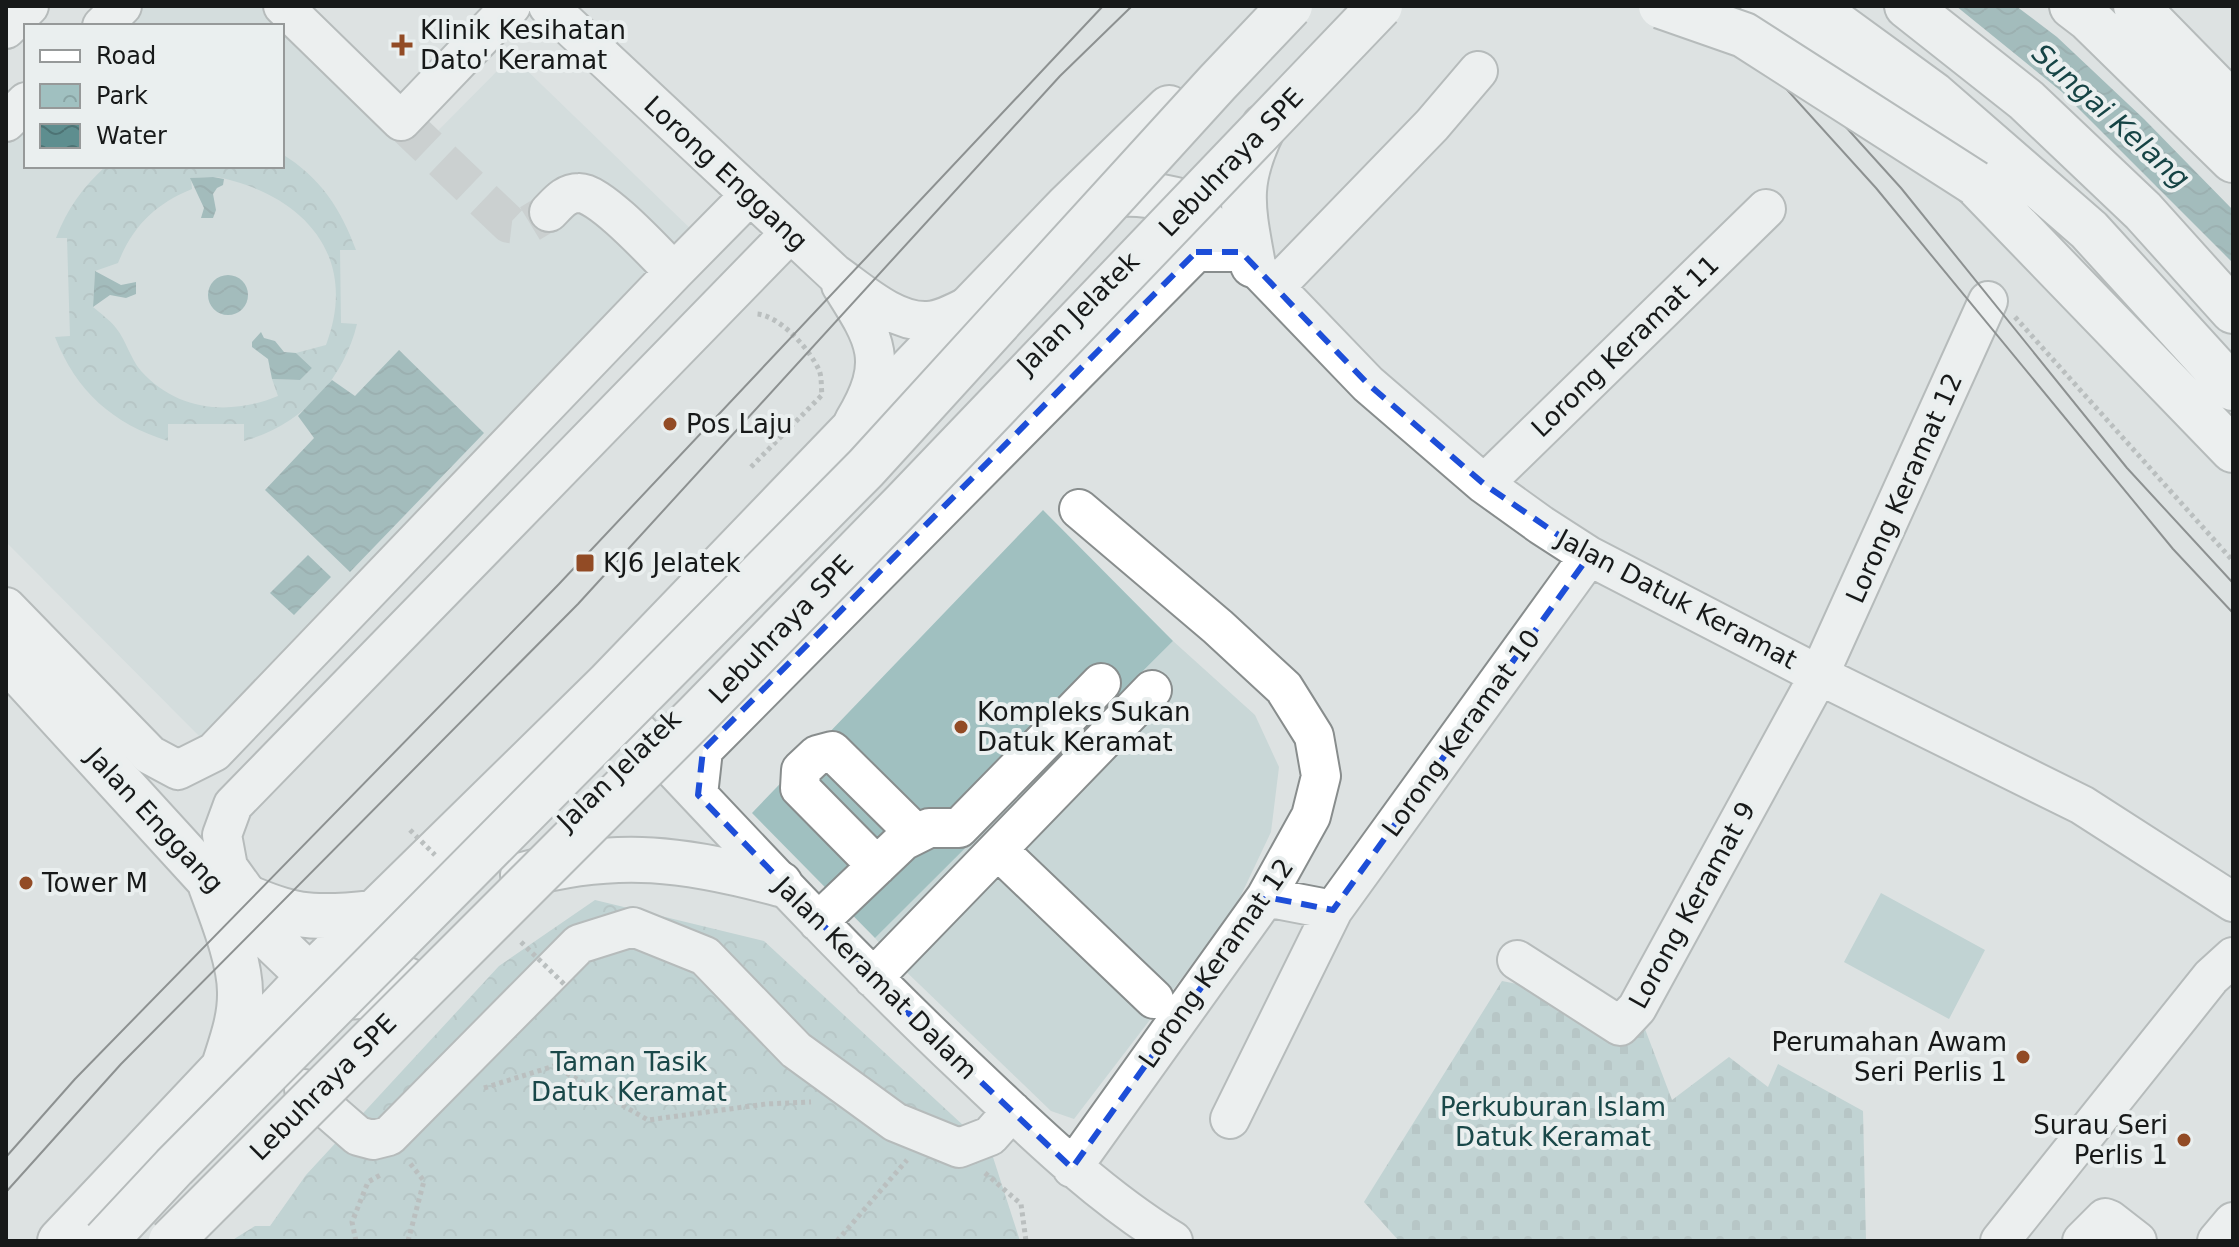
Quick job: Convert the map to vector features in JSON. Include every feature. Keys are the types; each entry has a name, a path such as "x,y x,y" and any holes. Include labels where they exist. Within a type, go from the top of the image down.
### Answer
{"main road":[{"path":"60,1241 310,976 600,691 841,445 1068,206 1272,6"},
{"path":"1217,83 1284,6"},
{"name":"Lebuhraya SPE","path":"105,1241 174,1167 866,468 1290,6"},
{"name":"Lebuhraya SPE","path":"169,1241 697,715 1380,6"},
{"name":"Jalan Jelatek","path":"169,1241 304,1089 502,881 649,743 1267,121 1390,6"},
{"path":"904,503 1391,14 1405,6"},
{"path":"1661,6 1744,35 1975,183"},
{"path":"1763,6 1785,19 1975,183 2233,450"},
{"path":"1812,6 1934,95 2089,230 2233,388"},
{"path":"1907,6 2026,100 2143,211 2233,311"},
{"path":"2072,6 2233,160"},
{"path":"2136,6 2233,105"},
{"path":"2145,6 2233,91"},
{"path":"1256,268 1245,219 1243,179 1251,152 1267,121"},
{"path":"1068,206 1110,193 1148,193 1188,203"},
{"name":"Jalan Enggang","path":"6,658 209,880 323,989 337,996 356,998 378,994 407,980"},
{"path":"502,881 595,860 644,858 691,863 780,884"},
{"path":"209,880 282,912 311,918 372,913"},
{"path":"209,880 228,935 241,993 235,1032 224,1065"}],"street":[{"path":"6,29 29,6"},
{"path":"104,24 122,6"},
{"path":"283,6 401,121 511,6"},
{"name":"Lorong Enggang","path":"548,6 789,234 834,273 882,306 906,318 928,321 951,315 980,300"},
{"path":"698,795 703,750 1196,252 1256,268 1432,125 1478,71"},
{"path":"6,122 24,104"},
{"path":"549,212 566,195 582,192 599,199 674,272"},
{"path":"6,607 150,755 178,770 214,752 749,196"},
{"name":"Jalan Datuk Keramat","path":"1188,203 1368,384 1484,484 1589,556 1819,675 2082,805 2233,902"},
{"name":"Lorong Keramat 11","path":"1484,484 1766,209"},
{"path":"251,899 228,867 222,835 233,805 789,234"},
{"name":"Lorong Enggang","path":"834,273 864,321 875,347 876,370 868,398 841,445"},
{"name":"Lorong Keramat 12","path":"1819,675 1988,301"},
{"name":"Lorong Keramat 12","path":"1072,1168 1266,897 1311,816 1321,776 1314,736 1284,688 1218,627 1079,509"},
{"name":"Lorong Keramat 10","path":"1230,1119 1333,910 1589,556"},
{"name":"Lorong Keramat 9","path":"1517,960 1620,1026 1637,1008 1819,675"},
{"path":"818,922 903,841 929,828 959,828 1101,683"},
{"path":"873,978 1152,690"},
{"name":"Jalan Keramat Dalam","path":"600,691 780,884 873,978 1072,1168 1110,1200 1173,1241"},
{"path":"877,866 800,788 801,770 817,755 832,751 916,834"},
{"path":"998,850 1154,999"},
{"path":"1266,897 1333,910"},
{"path":"304,1089 358,1136 398,1147 579,944 633,927 705,956 796,1050 895,1122 959,1148 990,1136 1012,1111"},
{"path":"2000,1241 2211,977 2233,957"},
{"path":"2082,1241 2105,1218 2137,1241"},
{"path":"2217,1241 2233,1222"}],"path":[{"path":"1988,301 2011,313 2233,561"},
{"path":"749,313 765,314 786,326 820,372 822,395 751,467"},
{"path":"478,1090 554,1066 648,1120 766,1104 864,1099"},
{"path":"837,1241 910,1156 895,1122"},
{"path":"356,1241 352,1222 368,1182 398,1147 424,1181 408,1241"},
{"path":"970,1169 985,1173 1021,1204 1026,1241"}],"highlighted area":[{"path":"1196,252 1241,252 1368,384 1484,484 1589,556 1333,910 1266,897 1072,1168 903,1008 698,795 703,750"}],"shaded area":[{"path":"140,6 272,6 420,149 512,56 698,236 207,744 6,542 6,139 24,121 24,168 284,168 284,24 122,24"},
{"path":"1173,641 1255,715 1279,767 1271,832 1234,910 1074,1119 1051,1111 875,938"}],"green space":[{"path":"284,155 307,173 328,195 356,250 340,250 341,323 357,324 341,364 317,398 284,424 244,441 244,424 168,424 168,441 130,425 99,403 74,374 55,337 70,336 67,238 56,238 65,217 104,168 284,168","holes":["210,177 252,187 301,216 318,236 330,259 335,285 334,314 326,345 296,353 312,368 300,380 272,379 278,396 241,406 205,406 171,395 141,371 116,328 93,307 95,271 118,263 138,227 156,209 192,189 191,178"]},
{"name":"Kompleks Sukan Datuk Keramat","path":"1043,510 1173,641 875,938 752,813"},
{"path":"1881,893 1985,950 1949,1019 1844,962"},
{"name":"Taman Tasik Datuk Keramat","path":"595,900 764,941 991,1151 1020,1241 231,1241 255,1226 270,1226 306,1175 499,966"},
{"name":"Perkuburan Islam Datuk Keramat","path":"1502,981 1637,1008 1672,1100 1729,1057 1768,1087 1778,1064 1863,1111 1866,1241 1399,1241 1364,1202"}],"water":[{"name":"Sungai Kelang","path":"1956,6 2016,6 2057,37 2144,119 2233,210 2233,263 2062,92"},
{"path":"190,178 224,179 223,185 213,194 216,210 213,218 201,218 204,208"},
{"path":"95,271 121,285 136,282 136,294 126,298 110,295 93,307"},
{"path":"228,275 242,281 248,295 242,309 228,315 214,309 208,295 214,281"},
{"path":"261,332 264,338 275,341 284,352 296,353 312,368 300,380 272,379 268,359 252,347 252,342"},
{"path":"399,350 484,433 350,572 265,490 314,438 298,416 332,380 355,396"},
{"path":"308,555 331,577 294,615 270,593"}],"tunnel":[{"path":"401,121 509,224 526,226 549,212"}],"tram line":[{"path":"6,1157 75,1079 559,584 1103,6"},
{"path":"6,1192 121,1064 578,604 1060,76 1132,6"},
{"path":"1694,6 1751,50 1876,188 2173,549 2233,613"},
{"path":"1721,6 1777,51 1901,188 2127,468 2233,583"}],"place":[{"name":"Klinik Kesihatan Dato' Keramat","path":"402,45"},
{"name":"Pos Laju","path":"670,424"},
{"name":"KJ6 Jelatek","path":"585,563"},
{"name":"Kompleks Sukan Datuk Keramat","path":"961,727"},
{"name":"Tower M","path":"26,883"},
{"name":"Perumahan Awam Seri Perlis 1","path":"2023,1057"},
{"name":"Surau Seri Perlis 1","path":"2184,1140"}]}
